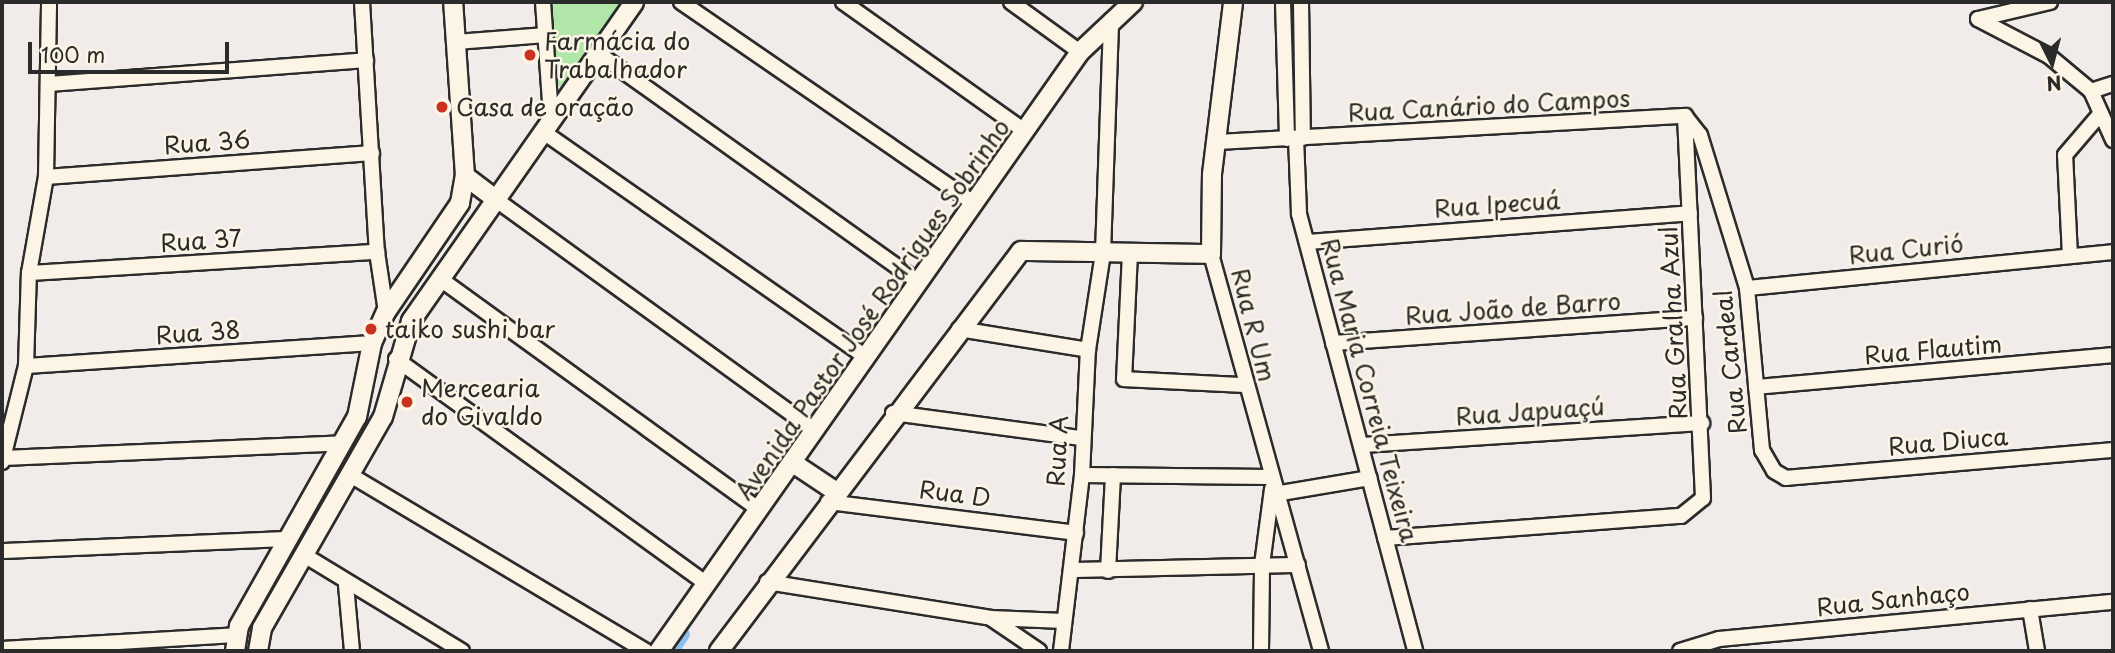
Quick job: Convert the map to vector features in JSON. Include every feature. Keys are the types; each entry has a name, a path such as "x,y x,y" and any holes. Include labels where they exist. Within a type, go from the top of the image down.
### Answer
{"street":[{"path":"49,2 46,177 29,273 26,366 2,460 342,443"},
{"path":"362,2 377,252 386,312"},
{"path":"2,649 235,643 285,539 361,407 372,343 386,312 458,208 465,176 453,2"},
{"path":"543,2 547,124"},
{"path":"258,651 262,628 352,476 387,408 396,359 439,278 634,2"},
{"path":"681,2 974,203"},
{"path":"843,2 1026,132"},
{"path":"1011,2 1080,52"},
{"name":"Avenida Pastor José Rodrigues Sobrinho","path":"659,651 760,510 802,469 813,429 916,280 1026,132 1080,52 1133,2"},
{"name":"Rua R Um","path":"1233,2 1216,142 1211,254 1243,385 1298,565 1321,651"},
{"name":"Rua Maria Correia Teixeira","path":"1283,2 1295,138"},
{"name":"Rua Maria Correia Teixeira","path":"1301,2 1295,138 1296,196 1415,651"},
{"path":"1977,2 1978,19"},
{"path":"1978,19 2050,2"},
{"path":"1978,19 2049,56 2091,91 2113,140"},
{"name":"Rua A","path":"1061,651 1082,475 1081,438 1087,350 1103,253 1111,20"},
{"path":"456,42 546,35"},
{"path":"599,54 916,280"},
{"path":"49,84 366,60"},
{"path":"2091,91 2113,84"},
{"path":"2070,256 2065,155 2101,113"},
{"name":"Rua Canário do Campos","path":"1216,142 1685,116"},
{"name":"Rua Gralha Azul","path":"1385,538 1681,516 1703,498 1702,423 1685,116"},
{"name":"Rua Cardeal","path":"1685,116 1700,135 1747,288 1765,461 1786,478"},
{"path":"547,124 865,356"},
{"name":"Rua 36","path":"46,177 372,153"},
{"path":"465,176 813,429"},
{"name":"Rua Ipecuá","path":"1308,242 1690,213"},
{"path":"719,651 893,413 1024,249 1211,254"},
{"name":"Rua 37","path":"29,273 377,252"},
{"name":"Rua Curió","path":"1747,288 2113,252"},
{"path":"1130,253 1125,381 1243,385"},
{"path":"439,278 760,510"},
{"name":"Rua João de Barro","path":"1333,343 1695,318"},
{"path":"959,329 1087,350"},
{"name":"Rua 38","path":"26,366 372,343"},
{"name":"Rua Flautim","path":"1756,387 2113,355"},
{"path":"396,359 707,584"},
{"path":"893,413 1081,438"},
{"name":"Rua Japuaçú","path":"1362,445 1702,423"},
{"name":"Rua Diuca","path":"1786,478 2113,450"},
{"path":"802,469 831,496"},
{"path":"1082,475 1272,485 1370,478"},
{"path":"1108,571 1113,475"},
{"path":"352,476 646,651"},
{"path":"1261,651 1262,565 1272,485"},
{"name":"Rua D","path":"831,496 1076,533"},
{"path":"2,551 285,539"},
{"path":"304,555 346,585 462,651"},
{"path":"1071,570 1298,565"},
{"path":"767,582 991,618 1064,621"},
{"path":"346,585 352,651"},
{"name":"Rua Sanhaço","path":"1680,651 1719,639 2113,602"},
{"path":"2030,609 2038,651"},
{"path":"991,618 1038,651"}],"green space":[{"path":"547,2 625,2 562,87 552,84"}],"waterway":[{"path":"672,651 683,634"}],"place":[{"name":"Farmácia do Trabalhador","path":"530,55"},
{"name":"Casa de oração","path":"442,107"},
{"name":"taiko sushi bar","path":"371,329"},
{"name":"Mercearia do Givaldo","path":"407,402"}]}
